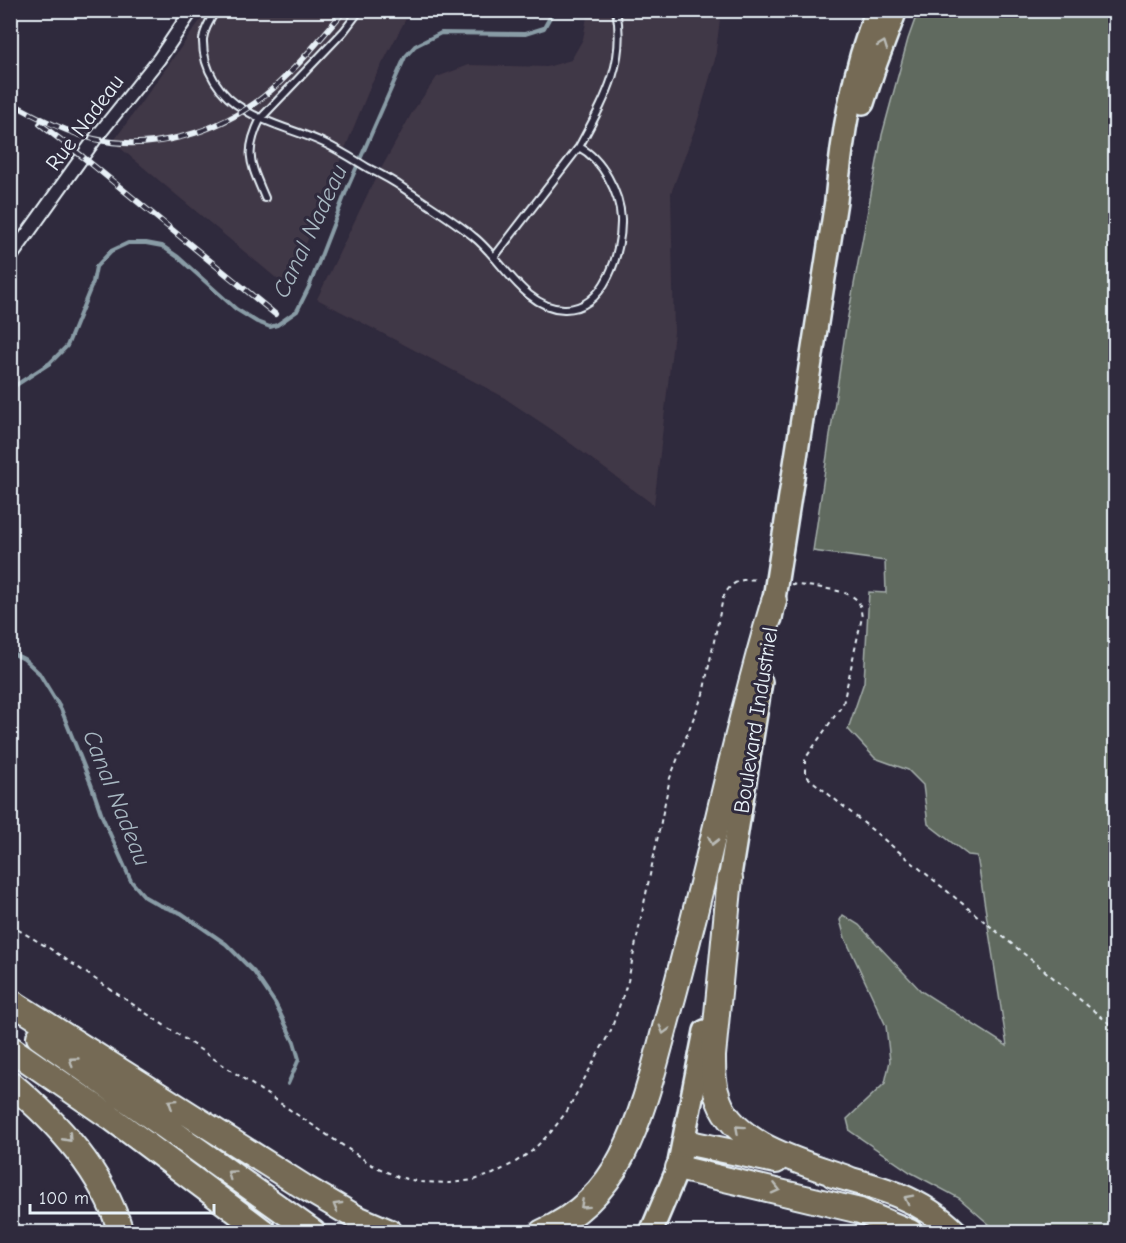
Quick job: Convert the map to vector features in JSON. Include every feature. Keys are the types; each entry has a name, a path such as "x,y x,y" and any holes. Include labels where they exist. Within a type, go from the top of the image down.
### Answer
{"highway":[{"name":"Boulevard Industriel","path":"651,1233 678,1167 703,1050 836,201 844,133 864,50 877,10"},
{"name":"Boulevard Industriel","path":"836,201 869,83 896,10"},
{"path":"542,1233 575,1213 602,1186 622,1156 639,1116 684,957 741,719 775,592"},
{"path":"730,878 713,1056 714,1081 720,1104 731,1122 757,1143 849,1179"},
{"path":"10,1001 304,1187 357,1218 390,1233"},
{"path":"10,1017 313,1233"},
{"path":"10,1048 110,1117 264,1233"},
{"path":"10,1083 45,1114 81,1155 105,1192 121,1233"},
{"path":"685,1142 771,1160 885,1189 929,1210 955,1233"},
{"path":"678,1167 860,1211 910,1233"},
{"path":"264,1198 323,1233"}],"street":[{"name":"Rue Nadeau","path":"10,258 95,139 159,59 192,10"}],"lane":[{"path":"216,10 203,37 205,64 214,81 228,98 244,110 325,144 392,180 475,237 495,256 518,285 543,304 563,309 577,307 598,294 612,271 620,239 621,217 612,184 602,167 589,152 579,147"},
{"path":"265,198 250,158 250,143 261,118 344,31 360,10"},
{"path":"495,256 579,147 613,78 619,52 619,26 616,10"}],"path":[{"path":"10,925 59,955 372,1165 398,1177 421,1182 450,1183 474,1180 494,1174 514,1164 532,1151 551,1132 584,1082 611,1030 628,981 670,778 703,694 723,598 728,587 741,580 775,592 842,592 855,598 860,604 862,617 843,704 805,759 805,775 1116,1029"}],"shaded area":[{"path":"207,11 410,11 371,85 288,288 113,142"},
{"path":"588,11 721,11 715,59 697,123 671,193 674,332 654,505 551,429 500,395 317,299 372,185 413,111 437,77 469,65 547,67 571,60 583,39"}],"green space":[{"path":"918,11 1115,11 1115,1232 998,1232 959,1198 910,1172 850,1131 847,1119 885,1083 890,1061 886,1026 845,938 840,920 843,915 859,925 921,991 1007,1046 977,856 968,855 928,824 923,785 908,770 875,758 848,729 864,682 869,592 886,593 885,561 813,551 846,327 882,135"}],"waterway":[{"name":"Canal Nadeau","path":"10,389 50,363 67,346 93,282 96,267 111,251 128,243 162,246 178,257 236,309 257,322 270,327 277,325 297,311 309,287 347,189 405,57 415,46 441,33 525,34 544,28 554,10"},
{"name":"Canal Nadeau","path":"10,652 24,659 39,673 61,709 102,816 131,881 145,897 181,913 226,944 254,972 275,1003 294,1042 299,1059 288,1084"}],"railway":[{"path":"10,102 51,124 94,139 138,143 161,141 205,130 245,110 263,97 296,66 345,10"},
{"path":"40,124 275,314"}]}
